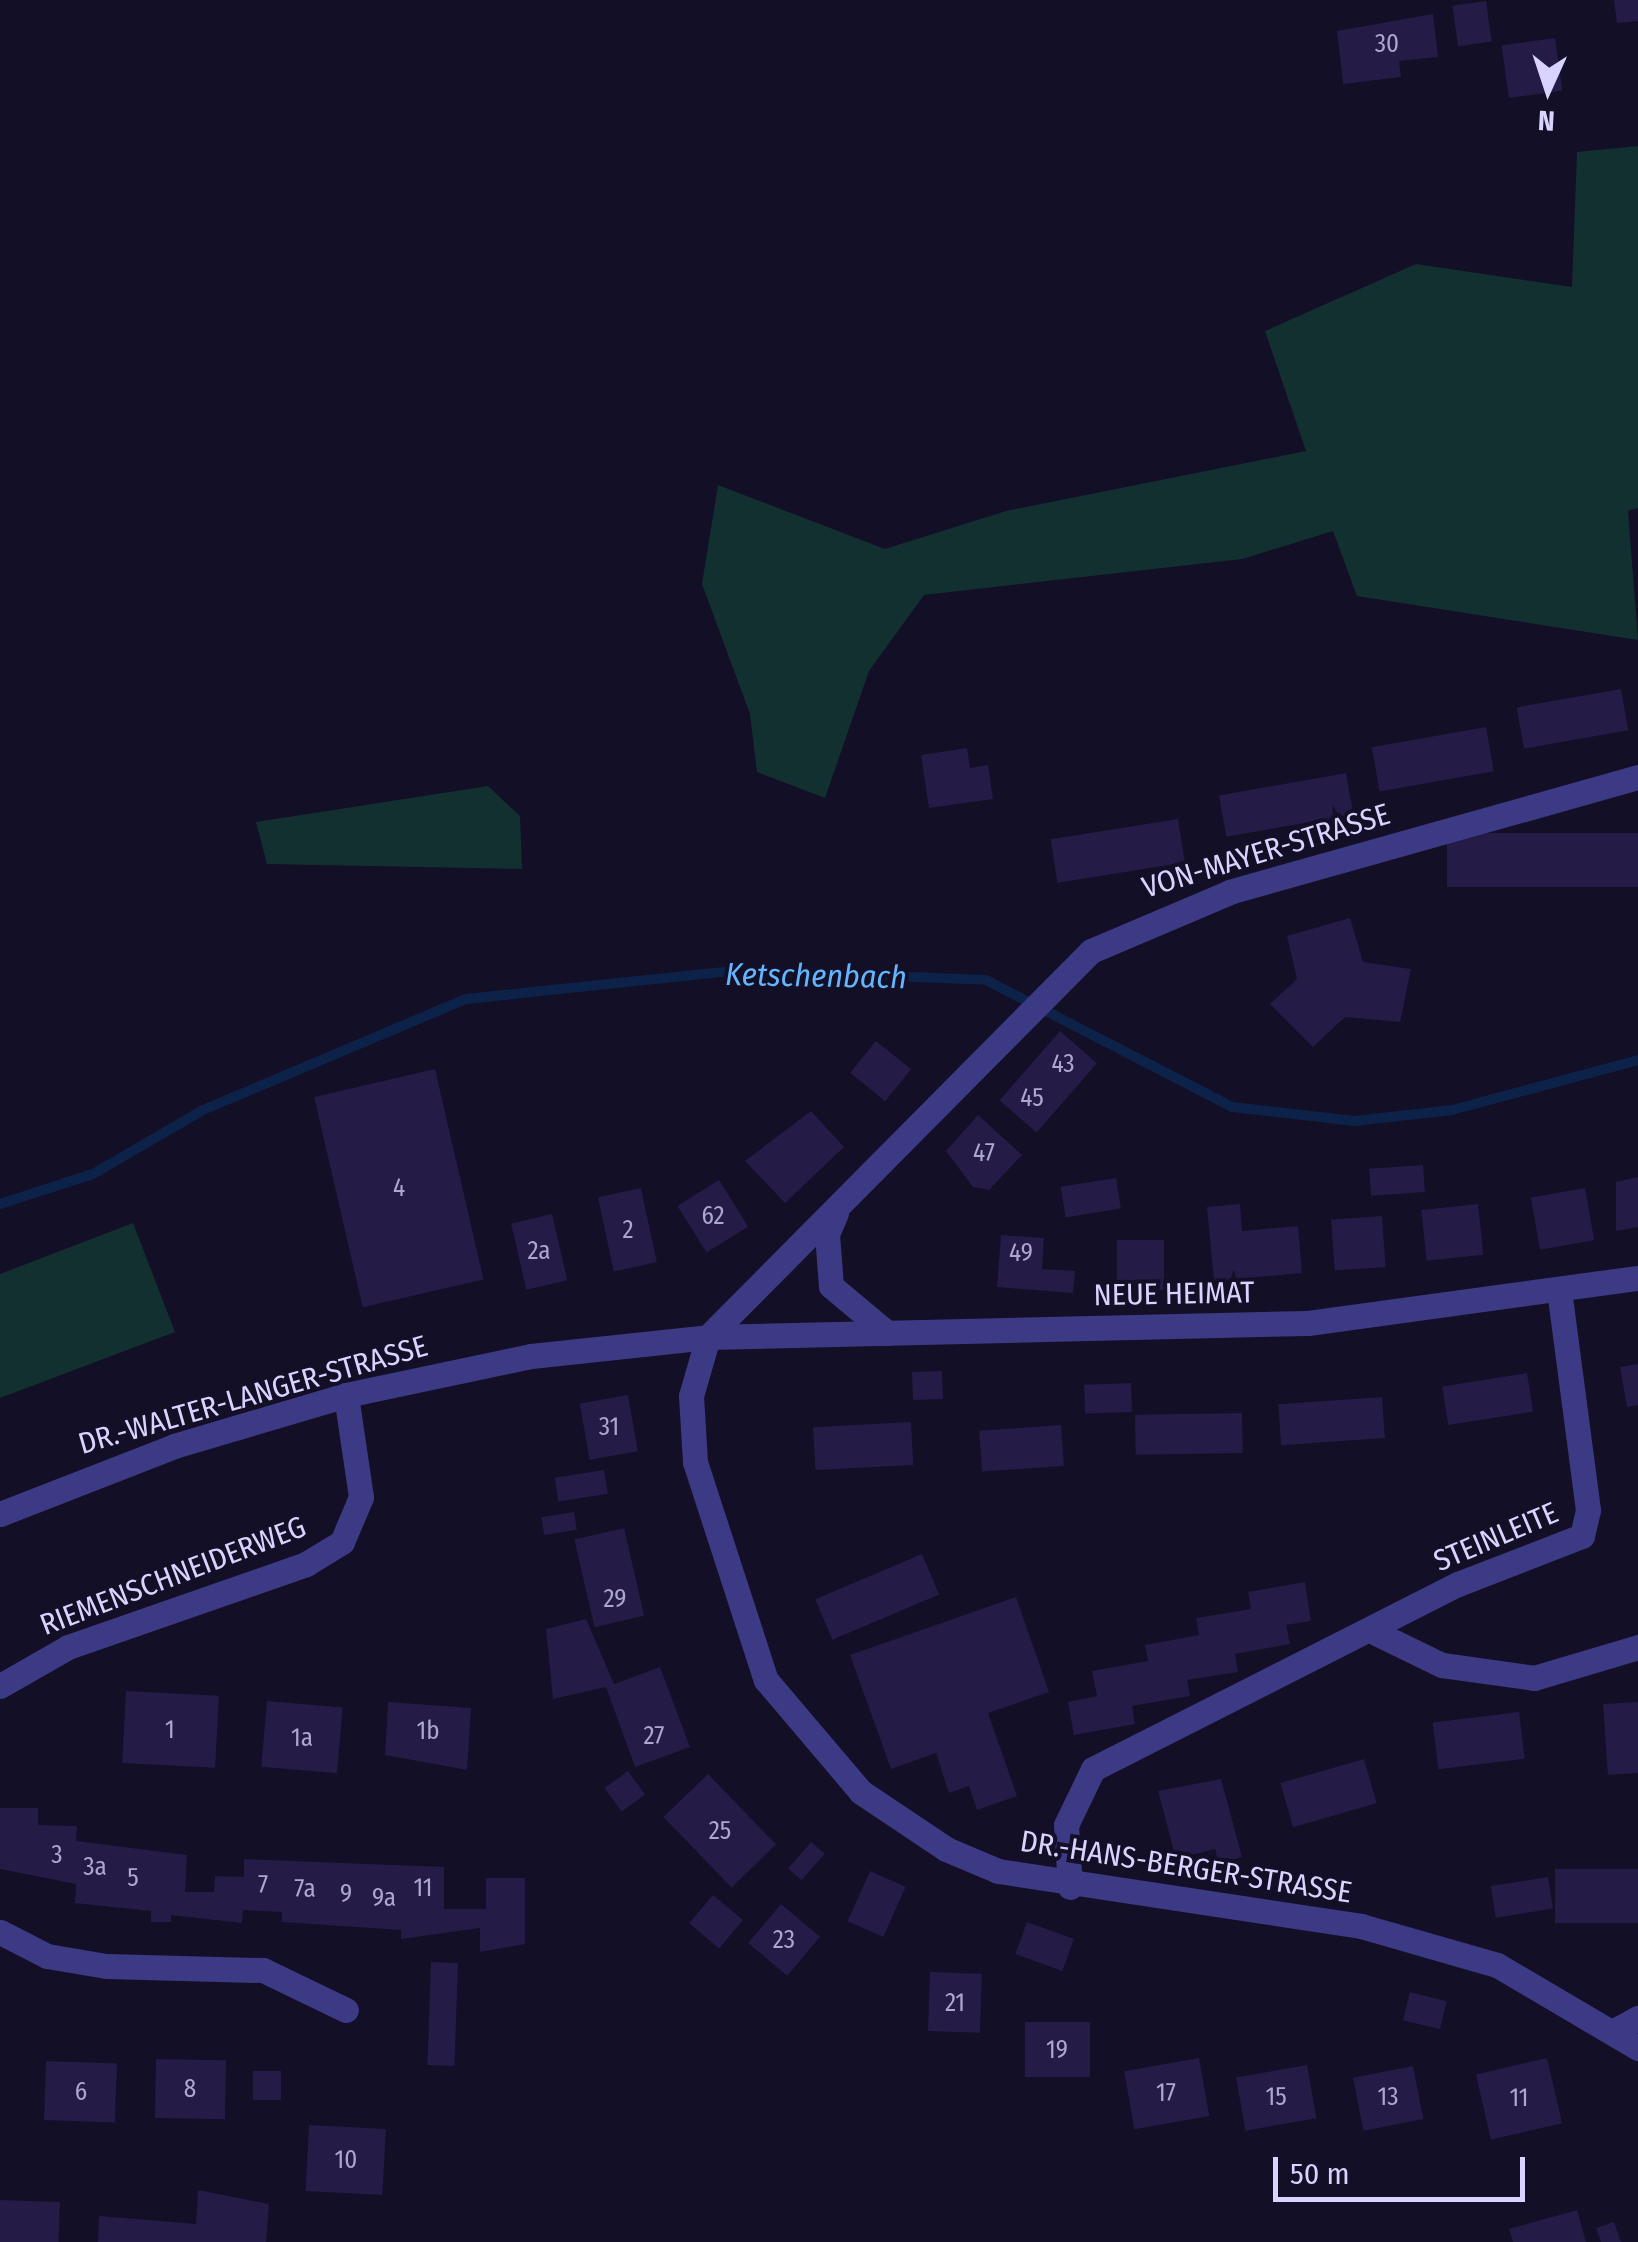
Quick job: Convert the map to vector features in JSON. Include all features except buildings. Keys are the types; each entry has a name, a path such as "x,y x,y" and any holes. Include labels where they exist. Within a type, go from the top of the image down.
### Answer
{"street":[{"name":"VON-MAYER-STRASSE","path":"708,1337 1058,978 1132,928 1230,892 1638,776"},
{"path":"838,1206 827,1234 831,1286 887,1333"},
{"name":"NEUE HEIMAT","path":"708,1337 1308,1323 1638,1278"},
{"name":"STEINLEITE","path":"1070,1887 1066,1825 1093,1770 1376,1633 1458,1584 1582,1536 1588,1510 1559,1290"},
{"name":"DR.-WALTER-LANGER-STRASSE","path":"0,1514 174,1446 346,1395 530,1356 708,1337"},
{"name":"DR.-HANS-BERGER-STRASSE","path":"708,1337 692,1396 695,1462 766,1680 810,1740 876,1802 946,1850 1070,1887 1429,1943 1497,1965 1627,2024 1638,2048"},
{"name":"RIEMENSCHNEIDERWEG","path":"0,1686 68,1647 306,1564 342,1542 360,1496 346,1395"},
{"path":"1376,1633 1442,1665 1534,1678 1638,1648"},
{"path":"0,1932 47,1956 106,1966 263,1970 346,2010"}],"green space":[{"path":"1638,146 1638,508 1628,511 1638,640 1357,596 1333,531 1242,559 924,595 869,671 825,798 757,772 750,714 702,584 718,485 885,549 1006,511 1306,451 1265,331 1416,264 1572,287 1577,152"},
{"path":"488,786 520,816 522,869 267,864 256,822"},
{"path":"133,1223 175,1332 0,1398 0,1274"}],"waterway":[{"name":"Ketschenbach","path":"0,1204 93,1174 203,1110 466,999 740,970 986,980 1232,1107 1354,1121 1452,1110 1638,1060"}]}
